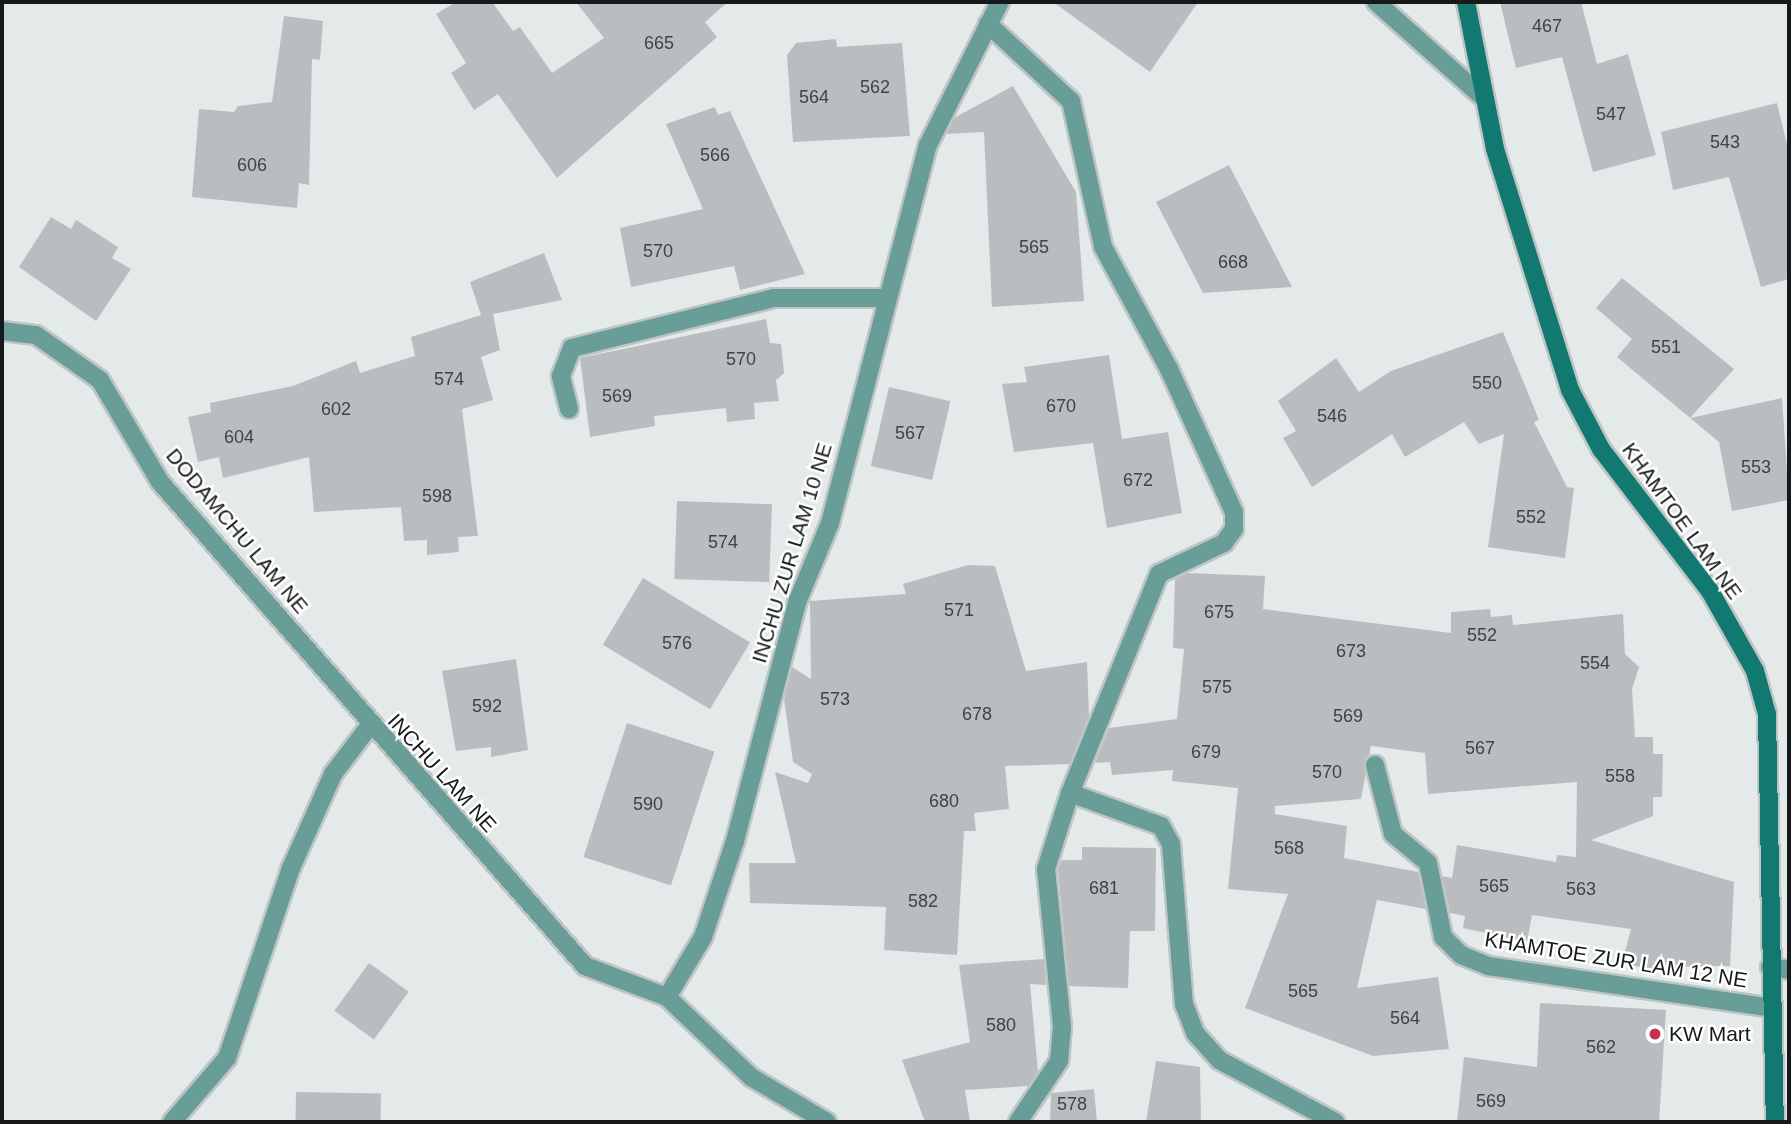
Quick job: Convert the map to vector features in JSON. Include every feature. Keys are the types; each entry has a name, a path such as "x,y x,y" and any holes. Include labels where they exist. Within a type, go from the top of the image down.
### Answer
{"main road":[{"name":"KHAMTOE LAM NE","path":"1466,2 1495,149 1581,417 1710,592 1755,671 1767,714 1774,1122"}],"street":[{"name":"INCHU ZUR LAM 10 NE","path":"667,997 704,937 735,841 799,600 830,523 884,298 928,145 1000,2"},
{"path":"1376,2 1485,99"},
{"path":"988,24 1071,101 1103,247 1169,369 1234,512 1234,529 1224,543 1159,574 1070,793 1046,869 1062,1027 1059,1061 1018,1122"},
{"path":"569,409 561,376 572,348 774,298 884,298"},
{"name":"DODAMCHU LAM NE","path":"2,331 36,335 100,380 160,482 371,724"},
{"name":"INCHU LAM NE","path":"172,1122 227,1058 291,868 333,774 371,724 585,966 667,997 751,1077 827,1122"},
{"name":"KHAMTOE ZUR LAM 12 NE","path":"1375,765 1393,834 1428,863 1443,937 1461,955 1488,966 1772,1008"},
{"path":"1070,793 1161,826 1171,844 1184,1004 1195,1033 1219,1060 1335,1122"},
{"path":"1770,967 1789,970"}],"building":[{"path":"456,2 492,2 513,31 520,27 552,73 604,38 576,2 728,2 705,22 717,37 557,178 498,94 474,110 451,73 466,63 436,14"},
{"path":"1053,2 1198,2 1150,72"},
{"path":"1500,2 1581,2 1597,64 1628,54 1656,155 1593,172 1562,57 1516,68"},
{"path":"284,16 323,21 320,60 312,59 309,185 299,183 297,208 192,197 199,109 234,112 238,106 272,102"},
{"path":"836,39 837,47 902,43 910,136 793,142 787,55 796,43"},
{"path":"1013,86 1076,192 1084,301 992,307 984,132 946,134 954,118"},
{"path":"1777,103 1789,153 1789,279 1761,287 1729,177 1673,190 1661,132"},
{"path":"715,107 718,115 730,111 805,274 740,290 734,266 631,287 620,228 703,209 666,124"},
{"path":"1229,165 1292,287 1203,293 1156,202"},
{"path":"51,217 71,229 76,220 118,247 112,258 131,269 96,321 19,267"},
{"path":"544,253 562,300 493,314 500,350 481,357 493,400 462,409 478,536 458,537 459,552 427,555 427,540 404,541 401,507 314,512 309,457 223,478 219,457 198,462 188,417 211,412 210,403 293,386 356,361 360,373 415,356 411,337 481,315 470,282"},
{"path":"1622,278 1734,369 1690,418 1617,357 1632,339 1596,308"},
{"path":"766,319 770,343 781,344 784,373 776,380 779,401 754,403 755,419 727,422 726,408 654,416 655,426 590,437 580,358"},
{"path":"1503,332 1539,420 1534,422 1567,487 1574,488 1565,558 1488,547 1504,434 1479,444 1464,422 1405,457 1392,434 1312,487 1283,438 1296,431 1278,401 1336,358 1359,392 1391,371"},
{"path":"1109,355 1122,439 1168,432 1182,513 1107,528 1093,443 1014,452 1002,384 1027,382 1024,367"},
{"path":"889,387 950,401 932,480 871,466"},
{"path":"1782,398 1789,500 1732,511 1719,442 1690,418"},
{"path":"677,501 772,504 769,582 674,579"},
{"path":"968,565 995,566 1026,671 1087,662 1089,715 1070,764 1005,766 1009,809 974,813 976,831 964,831 957,955 884,950 886,907 750,903 749,863 796,863 775,772 808,783 812,774 793,762 784,699 792,667 811,679 810,601 906,594 903,584"},
{"path":"1187,573 1265,576 1263,609 1451,633 1451,612 1490,609 1491,617 1512,615 1513,625 1623,614 1625,654 1639,667 1632,689 1635,737 1653,737 1653,754 1663,754 1662,797 1653,797 1653,816 1591,840 1734,882 1730,966 1669,967 1668,973 1622,963 1631,929 1532,915 1527,942 1463,928 1465,916 1450,913 1442,876 1452,878 1457,845 1556,862 1557,855 1576,857 1577,782 1428,794 1425,753 1371,746 1361,799 1275,806 1275,814 1347,826 1344,858 1418,872 1426,909 1377,900 1357,988 1438,977 1449,1049 1373,1056 1245,1008 1288,894 1228,889 1238,788 1172,781 1173,770 1112,775 1110,762 1095,763 1109,728 1177,719 1184,649 1173,648 1175,579"},
{"path":"643,578 750,642 710,709 603,645"},
{"path":"516,659 528,750 491,757 491,747 456,751 442,671"},
{"path":"627,723 714,751 671,886 583,857"},
{"path":"1082,847 1156,848 1155,931 1130,931 1128,988 1069,986 1058,870 1061,860 1082,860"},
{"path":"1044,959 1046,985 1030,984 1038,1072 1029,1086 965,1090 970,1122 925,1122 902,1060 970,1042 959,965"},
{"path":"369,963 409,992 374,1040 334,1011"},
{"path":"1540,1003 1666,1010 1659,1122 1457,1122 1464,1057 1537,1067"},
{"path":"1156,1061 1200,1067 1201,1122 1146,1122"},
{"path":"1094,1089 1097,1122 1050,1122 1051,1093"},
{"path":"296,1092 381,1093 380,1122 295,1122"}],"place":[{"name":"KW Mart","path":"1655,1034"}]}
